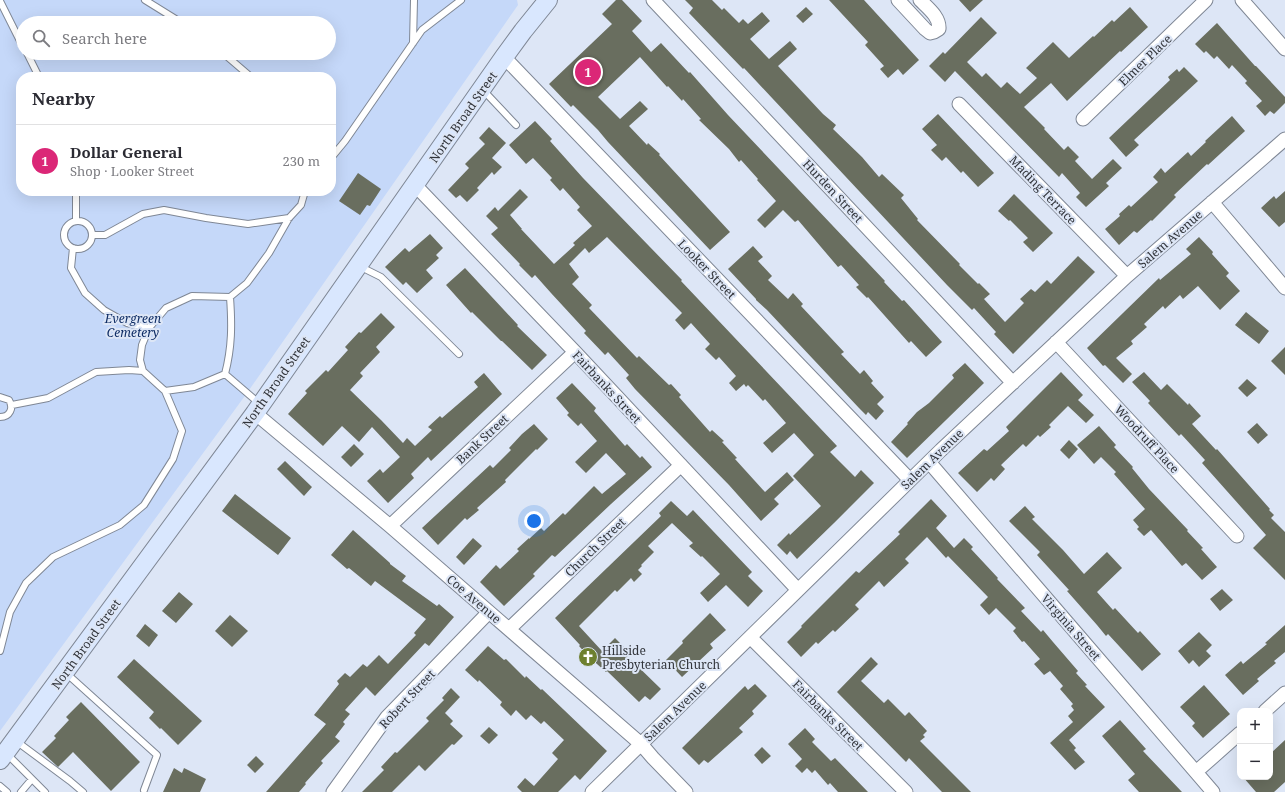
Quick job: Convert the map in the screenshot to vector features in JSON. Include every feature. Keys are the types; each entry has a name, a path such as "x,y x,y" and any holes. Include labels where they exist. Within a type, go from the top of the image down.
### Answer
{"main road":[{"name":"North Broad Street","path":"7,751 258,409 504,57 548,0"}],"street":[{"name":"Hurden Street","path":"653,0 1013,383"},
{"path":"898,0 925,29 930,33 934,32 939,29 940,23 934,14 920,0"},
{"name":"Elmer Place","path":"1083,119 1206,0"},
{"path":"1242,0 1285,49"},
{"name":"Looker Street","path":"504,57 910,480"},
{"name":"Mading Terrace","path":"959,104 1127,276"},
{"name":"Salem Avenue","path":"592,792 910,480 1056,342 1127,276 1285,139"},
{"name":"Fairbanks Street","path":"415,185 575,352 798,590"},
{"path":"1212,202 1285,288"},
{"name":"Woodruff Place","path":"1056,342 1237,536"},
{"name":"Bank Street","path":"390,526 575,352"},
{"name":"Coe Avenue","path":"258,409 641,744 686,792"},
{"name":"Virginia Street","path":"929,462 1213,792"},
{"name":"Church Street","path":"509,629 681,465"},
{"name":"Robert Street","path":"332,792 387,718 489,612"},
{"name":"Fairbanks Street","path":"750,637 906,792"},
{"path":"1268,708 1285,693"},
{"path":"1196,772 1237,736"}],"lane":[{"path":"145,0 171,16"},
{"path":"413,43 414,0"},
{"path":"336,152 422,30 461,0"},
{"path":"0,1 16,33"},
{"path":"30,60 37,72"},
{"path":"231,60 245,72"},
{"path":"482,89 516,125"},
{"path":"76,196 76,221"},
{"path":"0,651 10,612 26,584 53,557 120,525 144,505 173,459 182,431 165,391 143,370 140,360 142,345 149,328 166,308 192,296 230,297 247,283 269,253 289,218 301,205 304,196"},
{"path":"92,235 105,235 144,214 164,210 248,224 289,218"},
{"path":"76,221 88,226 92,235 86,246 82,248 73,248 66,242 64,233 68,225 76,221"},
{"path":"73,248 71,268 85,293 104,310 128,323 149,328"},
{"path":"358,266 381,277 459,354"},
{"path":"225,374 230,354 232,321 230,297"},
{"path":"12,405 48,398 96,372 143,370"},
{"path":"225,374 253,398 258,409"},
{"path":"165,391 194,387 225,374"},
{"path":"0,397 9,400 12,405 8,415 0,417"},
{"path":"65,672 157,755 144,790"},
{"path":"7,751 46,792"},
{"path":"7,751 70,781 83,792"},
{"path":"21,792 32,779"},
{"path":"0,786 7,792"}],"green space":[{"name":"Evergreen Cemetery","path":"0,0 517,0 518,5 247,393 0,731"}],"building":[{"path":"616,0 622,0 642,21 632,31 651,52 661,43 689,73 690,72 728,115 942,342 926,357 911,341 909,343 868,297 867,298 856,287 859,285 841,265 838,267 798,220 795,222 783,210 765,228 757,220 776,201 741,160 739,162 729,149 699,120 701,119 683,99 682,101 668,86 667,87 640,57 598,97 620,119 640,101 648,109 629,126 647,145 648,143 660,154 659,155 730,232 710,250 598,130 573,105 571,107 549,84 612,24 602,14"},
{"path":"685,0 712,0 722,10 724,8 739,23 743,19 748,24 762,12 770,21 750,39 769,59 790,41 797,49 778,66 823,114 836,125 833,129 862,157 879,177 882,174 904,195 901,198 918,219 917,220 960,264 959,265 990,294 984,299 1005,322 1024,303 1020,299 1031,289 1035,292 1047,280 1051,284 1078,256 1095,272 1013,354 994,334 996,332 974,308 972,310 947,285 744,68 743,69 689,13 693,8"},
{"path":"829,0 864,0 919,60 903,75 898,69 888,78 880,69 884,66 865,45 868,42"},
{"path":"959,0 983,0 970,12"},
{"path":"806,7 813,14 803,23 796,16"},
{"path":"1130,7 1148,27 1067,101 1051,83 1024,107 1064,150 1068,146 1079,157 1075,161 1092,179 1113,159 1122,168 1106,183 1109,186 1086,207 1076,197 1080,193 1062,173 1059,177 955,71 945,82 929,66 943,52 945,54 981,17 997,33 967,62 982,77 986,73 1001,88 1007,82 1020,94 1037,78 1026,68 1053,42 1069,58 1112,20 1114,22"},
{"path":"1217,23 1285,97 1285,103 1274,114 1270,111 1265,116 1256,106 1262,101 1245,83 1247,81 1232,65 1229,69 1217,56 1214,59 1206,51 1204,53 1195,44"},
{"path":"1184,67 1198,81 1134,140 1139,145 1126,157 1109,138 1170,80 1168,77 1177,69 1179,72"},
{"path":"938,114 994,173 978,187 963,171 961,173 946,157 942,161 931,150 937,145 922,129"},
{"path":"1232,116 1245,131 1174,195 1176,197 1152,221 1151,220 1137,233 1134,231 1119,245 1105,229 1120,216 1119,214 1129,205 1131,207 1158,182 1153,177 1161,168 1165,173 1188,152 1191,156"},
{"path":"535,121 552,139 550,141 583,178 682,280 681,281 837,446 830,452 855,477 861,470 874,483 797,559 790,551 787,555 777,545 821,506 793,476 814,455 794,433 772,453 763,443 786,423 765,399 763,401 748,385 746,387 744,384 736,391 729,383 736,376 719,357 716,360 705,349 710,344 691,323 684,330 675,320 682,313 607,237 589,253 585,248 569,264 579,277 572,284 592,305 589,308 637,358 639,356 669,385 671,384 681,395 679,397 710,432 712,430 724,441 722,442 737,458 735,459 765,492 787,472 794,480 774,499 779,504 761,521 729,485 635,389 626,378 629,375 608,352 605,355 584,333 586,331 535,275 532,278 491,234 498,228 486,216 495,207 498,211 520,189 528,197 510,215 554,264 575,245 573,243 592,226 577,210 580,207 563,188 560,191 550,180 552,178 533,158 526,164 509,145"},
{"path":"489,127 506,143 492,158 502,167 494,175 492,172 477,188 479,190 467,202 460,195 456,198 448,190 469,168 465,164 485,144 479,138"},
{"path":"358,173 381,189 370,206 367,205 360,215 339,201"},
{"path":"1285,191 1285,222 1279,227 1261,208 1274,196 1276,199"},
{"path":"1014,194 1053,233 1033,252 1023,242 1028,238 1010,220 1009,221 998,211"},
{"path":"430,234 443,248 436,255 439,258 426,270 433,278 417,293 406,282 403,285 385,267 405,248 409,252"},
{"path":"1199,237 1229,273 1226,276 1240,291 1220,310 1198,286 1183,299 1180,295 1165,309 1163,306 1144,324 1147,327 1131,341 1133,344 1116,358 1132,374 1123,383 1105,365 1103,366 1087,348 1159,278 1160,280 1191,254 1186,249"},
{"path":"753,246 763,257 758,261 772,276 768,280 788,299 793,293 803,304 801,306 844,352 841,354 860,374 864,370 873,381 871,383 884,397 877,404 884,411 876,420 868,412 866,415 859,408 728,269"},
{"path":"465,268 518,325 517,326 547,355 532,370 472,312 471,313 446,285"},
{"path":"1246,312 1269,331 1259,344 1235,325"},
{"path":"381,313 395,327 376,347 380,352 360,373 363,376 350,390 403,443 407,438 415,446 432,430 428,427 440,416 442,418 478,387 474,382 484,373 502,394 431,461 428,457 411,474 414,478 388,503 367,481 380,469 383,473 400,457 372,427 359,442 342,426 323,446 288,414 307,393 305,391 326,370 328,372 348,350 345,347 359,332 361,333"},
{"path":"1285,347 1285,375 1271,361"},
{"path":"965,363 984,383 907,458 891,442 917,412 929,403 954,378 952,375"},
{"path":"1061,372 1083,395 1078,400 1094,415 1086,423 1068,406 1049,425 1051,427 1040,437 1038,435 1026,447 1023,444 1001,465 1005,469 994,481 991,478 977,492 958,473 984,449 987,451 1009,431 1006,427"},
{"path":"1144,372 1161,390 1167,384 1188,405 1189,403 1201,416 1192,424 1216,450 1217,449 1270,509 1269,510 1274,515 1271,518 1285,532 1285,580 1253,548 1266,535 1202,463 1205,460 1181,434 1179,436 1148,403 1150,401 1132,382"},
{"path":"1247,379 1257,388 1247,397 1238,388"},
{"path":"572,383 596,408 594,411 625,446 627,444 640,458 642,456 652,467 555,557 552,555 533,574 535,576 504,606 480,582 496,565 500,569 519,551 517,549 541,528 544,531 563,513 565,515 594,486 602,494 626,474 606,453 586,473 575,462 597,441 581,423 578,426 567,415 569,413 556,398"},
{"path":"1257,423 1268,435 1258,444 1247,432"},
{"path":"534,424 548,439 505,480 506,482 477,508 479,510 467,520 465,518 438,545 422,528 490,465 493,468 511,450 509,448 522,434"},
{"path":"1099,426 1116,445 1114,447 1133,467 1132,468 1149,489 1188,530 1187,531 1203,548 1201,549 1217,567 1202,580 1186,563 1182,566 1151,530 1144,536 1137,529 1139,527 1133,520 1145,509 1114,474 1116,472 1101,457 1094,464 1077,445"},
{"path":"1069,440 1078,449 1069,459 1060,450"},
{"path":"354,444 364,454 351,467 341,457"},
{"path":"285,461 312,487 304,496 277,469"},
{"path":"235,494 291,538 278,555 222,511"},
{"path":"931,499 947,516 936,528 954,548 964,538 973,547 971,549 1025,608 1021,611 1041,632 1043,630 1078,671 1076,673 1087,685 1085,686 1105,707 1069,740 1076,748 1074,750 1085,762 1075,770 1050,743 1073,722 1068,716 1074,710 1071,706 1073,704 1060,689 1063,686 1050,671 1044,675 1034,664 1040,659 1024,641 1022,642 1013,631 1016,628 996,608 989,615 980,605 988,597 948,556 946,558 927,537 905,559 909,563 884,587 879,581 855,605 859,609 835,632 833,630 818,644 816,642 801,657 787,642 856,571 859,573 900,534 898,532"},
{"path":"671,501 687,516 693,510 752,572 748,576 763,591 748,607 726,585 708,602 700,593 720,574 702,556 701,557 689,546 693,543 672,523 648,546 654,552 638,570 642,574 634,582 631,578 617,592 615,590 579,626 602,651 615,638 627,650 624,653 661,689 650,700 645,696 639,702 607,671 606,672 588,656 555,618 661,516 659,513"},
{"path":"1025,506 1035,517 1032,519 1063,550 1084,574 1107,552 1122,568 1097,592 1113,610 1115,608 1138,633 1140,631 1161,654 1142,671 1108,634 1106,636 1067,591 1069,590 1037,555 1040,552 1009,521"},
{"path":"353,530 390,564 406,576 402,581 437,606 439,604 454,617 429,646 425,643 375,696 366,687 345,710 350,714 343,722 345,724 335,737 340,741 321,761 323,763 299,792 266,792 326,724 314,715 339,684 337,681 345,673 350,677 363,664 367,667 379,655 388,664 416,635 414,633 426,619 375,581 371,586 349,568 347,569 331,555"},
{"path":"473,538 482,546 464,565 456,557"},
{"path":"1222,589 1233,600 1220,611 1210,599"},
{"path":"179,592 193,604 176,623 162,611"},
{"path":"710,613 726,630 710,644 713,648 682,677 666,660 683,643 682,641"},
{"path":"230,615 248,631 232,647 215,631"},
{"path":"145,624 158,635 149,647 136,636"},
{"path":"1285,625 1285,652 1274,661 1276,663 1257,679 1259,681 1243,695 1225,675 1241,661 1243,664 1267,644 1265,643"},
{"path":"1199,632 1212,645 1206,651 1211,656 1199,667 1193,660 1189,664 1178,651"},
{"path":"488,646 504,660 506,659 525,678 526,676 541,690 542,689 607,751 580,780 575,775 558,792 522,792 517,787 525,778 534,786 558,759 552,753 564,740 544,721 541,724 531,715 526,720 516,710 511,716 500,705 502,702 479,680 478,682 465,670"},
{"path":"871,657 878,664 861,681 884,703 888,699 905,716 909,712 927,731 923,735 925,737 920,741 971,792 942,792 909,758 906,762 837,692"},
{"path":"134,659 202,721 178,745 149,718 154,712 117,677"},
{"path":"755,684 767,696 752,711 754,714 739,728 743,732 708,763 704,760 699,765 682,748 745,686 748,690"},
{"path":"1204,685 1230,714 1203,738 1192,726 1195,723 1180,707"},
{"path":"451,688 460,697 445,713 453,721 450,724 463,736 454,745 452,744 425,771 419,765 392,792 362,792 384,770 381,767 395,752 397,753 429,721 426,718 444,700 442,698"},
{"path":"81,702 140,762 111,791 73,752 58,767 42,752 56,738 54,736 69,720 66,717"},
{"path":"1120,720 1146,749 1143,751 1182,792 1139,792 1128,780 1135,774 1102,736"},
{"path":"489,727 498,735 489,744 480,736"},
{"path":"805,728 815,739 812,742 831,761 835,758 868,792 838,792 830,783 828,785 815,770 812,773 807,768 802,773 795,766 802,759 788,744"},
{"path":"1285,740 1285,782 1274,792 1256,792 1246,780 1273,780 1273,751"},
{"path":"762,747 771,756 762,764 754,755"},
{"path":"256,756 264,764 255,773 247,765"},
{"path":"174,768 182,773 184,768 206,779 200,792 163,792"}],"place":[{"name":"Dollar General","path":"588,72"},
{"name":"Hillside Presbyterian Church","path":"588,657"}]}
